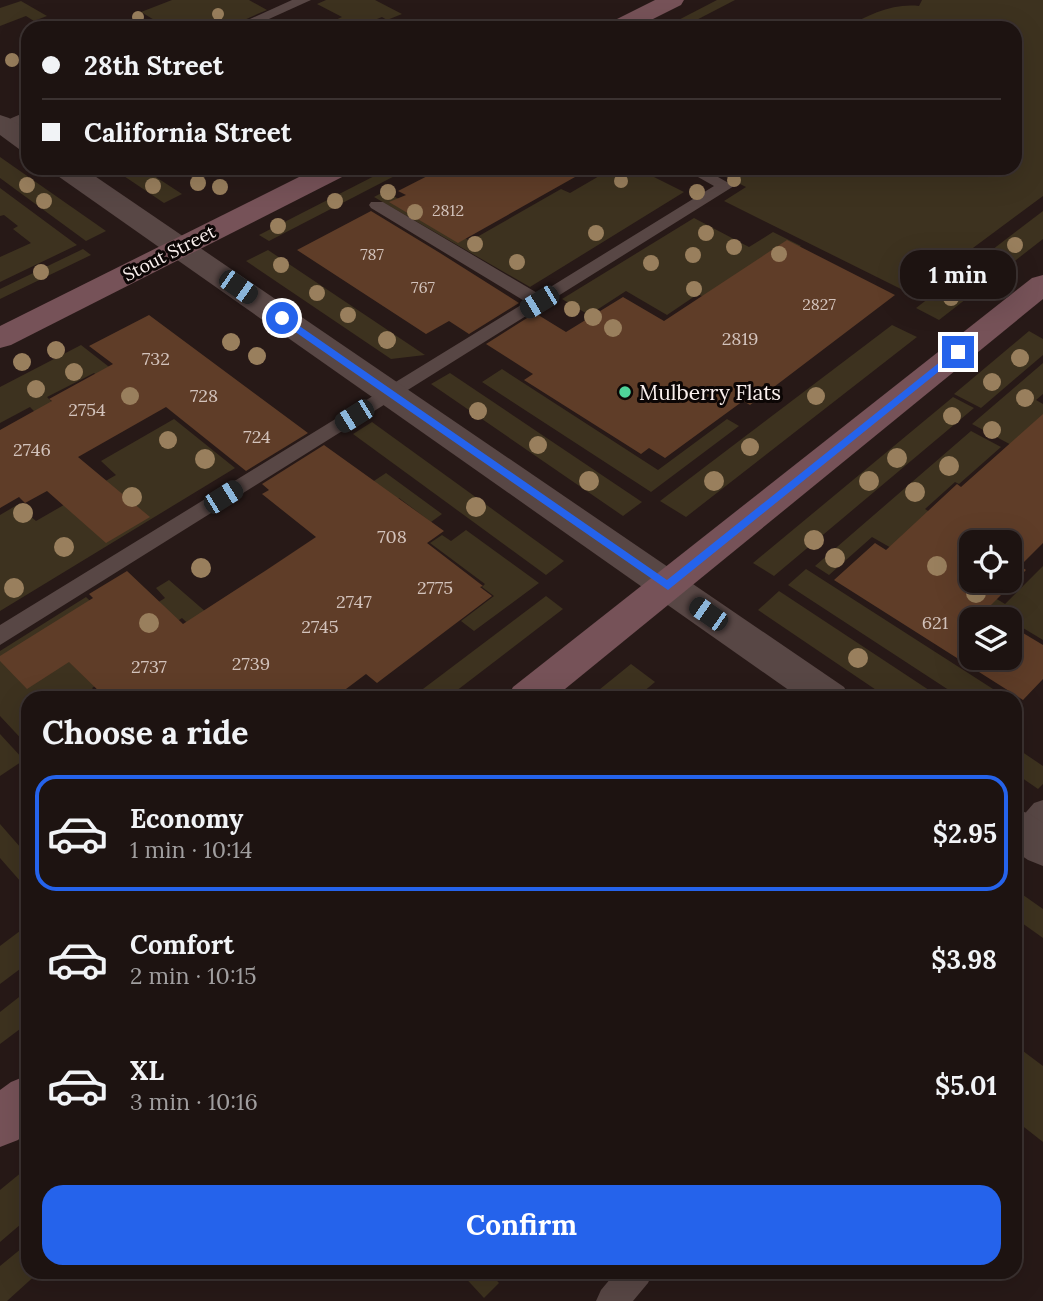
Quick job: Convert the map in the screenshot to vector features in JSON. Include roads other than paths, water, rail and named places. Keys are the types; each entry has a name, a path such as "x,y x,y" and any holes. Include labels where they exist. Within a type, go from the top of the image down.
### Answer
{"street":[{"path":"632,21 673,0"},
{"path":"8,124 21,136"},
{"path":"75,175 820,691"},
{"name":"Stout Street","path":"0,338 324,175"},
{"path":"536,691 1043,284"},
{"path":"0,1122 21,1105"}],"lane":[{"path":"254,21 304,0"},
{"path":"0,636 726,186 704,175"},
{"path":"377,205 539,302"},
{"path":"612,1301 631,1279"}],"place":[{"name":"Mulberry Flats","path":"625,392"}]}
